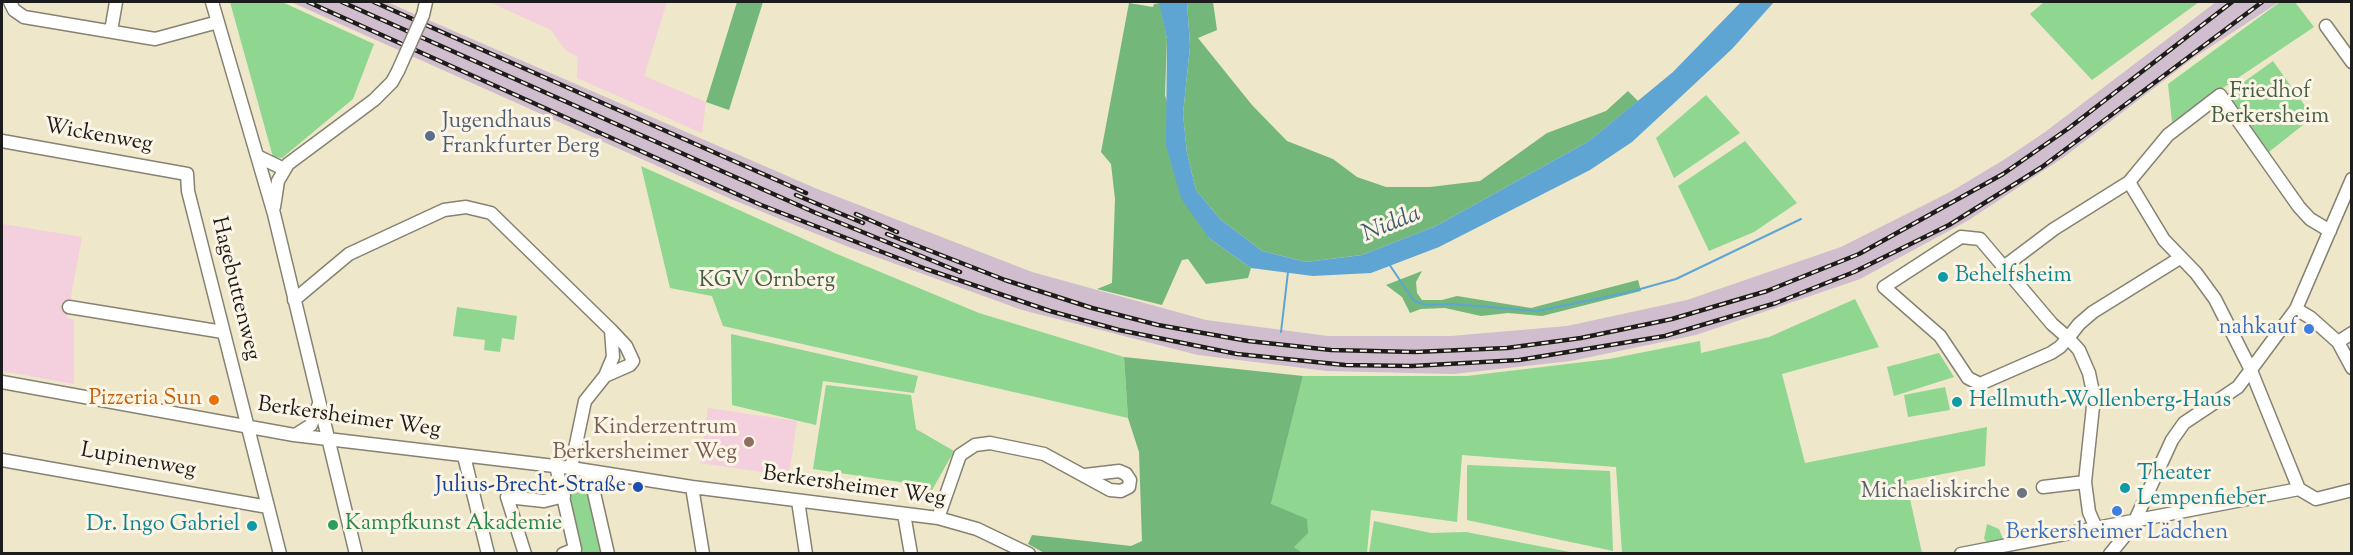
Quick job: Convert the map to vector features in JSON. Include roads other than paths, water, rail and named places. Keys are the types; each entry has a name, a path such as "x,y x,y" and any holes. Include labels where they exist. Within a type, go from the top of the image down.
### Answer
{"street":[{"path":"10,2 14,10 24,16 155,39 218,22"},
{"path":"111,31 116,2"},
{"path":"212,2 274,214 356,554"},
{"path":"274,214 275,192 284,170 299,155 374,100 392,82 423,15 426,2"},
{"path":"2326,26 2352,62"},
{"path":"2005,267 2054,229 2129,182 2168,135 2220,95 2299,207 2310,219 2330,231"},
{"name":"Wickenweg","path":"2,141 187,174"},
{"path":"257,156 284,170"},
{"name":"Hagebuttenweg","path":"187,174 188,190 280,554"},
{"path":"2110,554 2136,519 2172,440 2184,423 2238,387 2296,309 2352,179"},
{"path":"2129,182 2164,240 2214,297 2250,368 2299,489 2316,499 2352,490"},
{"path":"294,300 333,265 349,254 444,210 466,207 492,213 626,346 633,360 630,364 605,376"},
{"path":"2096,528 2089,512 2085,482 2094,397 2089,373 2079,350 2068,338 2052,324 1980,239 1961,237 1884,287 1940,336 1965,375 1974,383 1984,383 2051,353 2068,338 2092,312 2180,258"},
{"path":"69,307 223,332"},
{"path":"2296,309 2338,342 2352,368"},
{"path":"572,468 585,401 605,376 613,357 611,330"},
{"path":"2338,342 2352,333"},
{"name":"Berkersheimer Weg","path":"2,382 294,435 572,468 692,487 938,518 977,529 1018,549"},
{"path":"294,435 311,425 319,404"},
{"path":"938,518 960,455 975,445 990,443 1044,454 1085,475"},
{"path":"464,456 488,554"},
{"name":"Lupinenweg","path":"2,460 268,507"},
{"path":"556,466 574,549 563,554"},
{"path":"589,471 608,554"},
{"path":"2043,487 2085,482"},
{"path":"692,487 704,554"},
{"path":"1961,554 2299,489"},
{"path":"525,554 507,496 544,501 564,496"},
{"path":"798,501 806,554"},
{"path":"904,514 911,554"}],"water":[{"path":"1159,2 1187,2 1190,46 1183,114 1187,153 1196,190 1220,219 1262,251 1306,262 1362,255 1436,226 1589,141 1673,72 1741,2 1774,2 1732,49 1632,142 1590,170 1439,247 1371,273 1313,276 1251,268 1209,238 1181,198 1166,145 1167,39"}],"waterway":[{"path":"1389,264 1414,301 1427,305 1452,304 1537,311 1626,293 1676,279 1801,219"},
{"path":"1281,332 1288,272"}],"railway":[{"path":"308,2 761,205 926,269 1050,311 1119,330 1237,354 1345,365 1412,366 1519,360 1665,336 1776,303 1854,272 1949,225 2042,167 2262,2"},
{"path":"342,2 816,213 960,272"},
{"path":"374,2 806,193"},
{"path":"887,234 1005,280 1092,308 1158,325 1248,341 1331,350 1415,352 1507,348 1581,338 1672,319 1767,291 1859,254 2003,174 2069,128 2232,2"},
{"path":"796,195 863,223"},
{"path":"856,214 897,232"}],"place":[{"name":"Jugendhaus Frankfurter Berg","path":"430,136"},
{"name":"Behelfsheim","path":"1943,277"},
{"name":"nahkauf","path":"2309,329"},
{"name":"Pizzeria Sun","path":"214,400"},
{"name":"Hellmuth-Wollenberg-Haus","path":"1957,402"},
{"name":"Kinderzentrum Berkersheimer Weg","path":"749,442"},
{"name":"Julius-Brecht-Straße","path":"638,487"},
{"name":"Theater Lempenfieber","path":"2125,488"},
{"name":"Michaeliskirche","path":"2022,493"},
{"name":"Berkersheimer Lädchen","path":"2117,511"},
{"name":"Kampfkunst Akademie","path":"333,525"},
{"name":"Dr. Ingo Gabriel","path":"252,526"}],"park label":[{"name":"Friedhof Berkersheim","path":"2270,106"},
{"name":"KGV Ornberg","path":"767,282"}],"water label":[{"name":"Nidda","path":"1392,226"}]}
